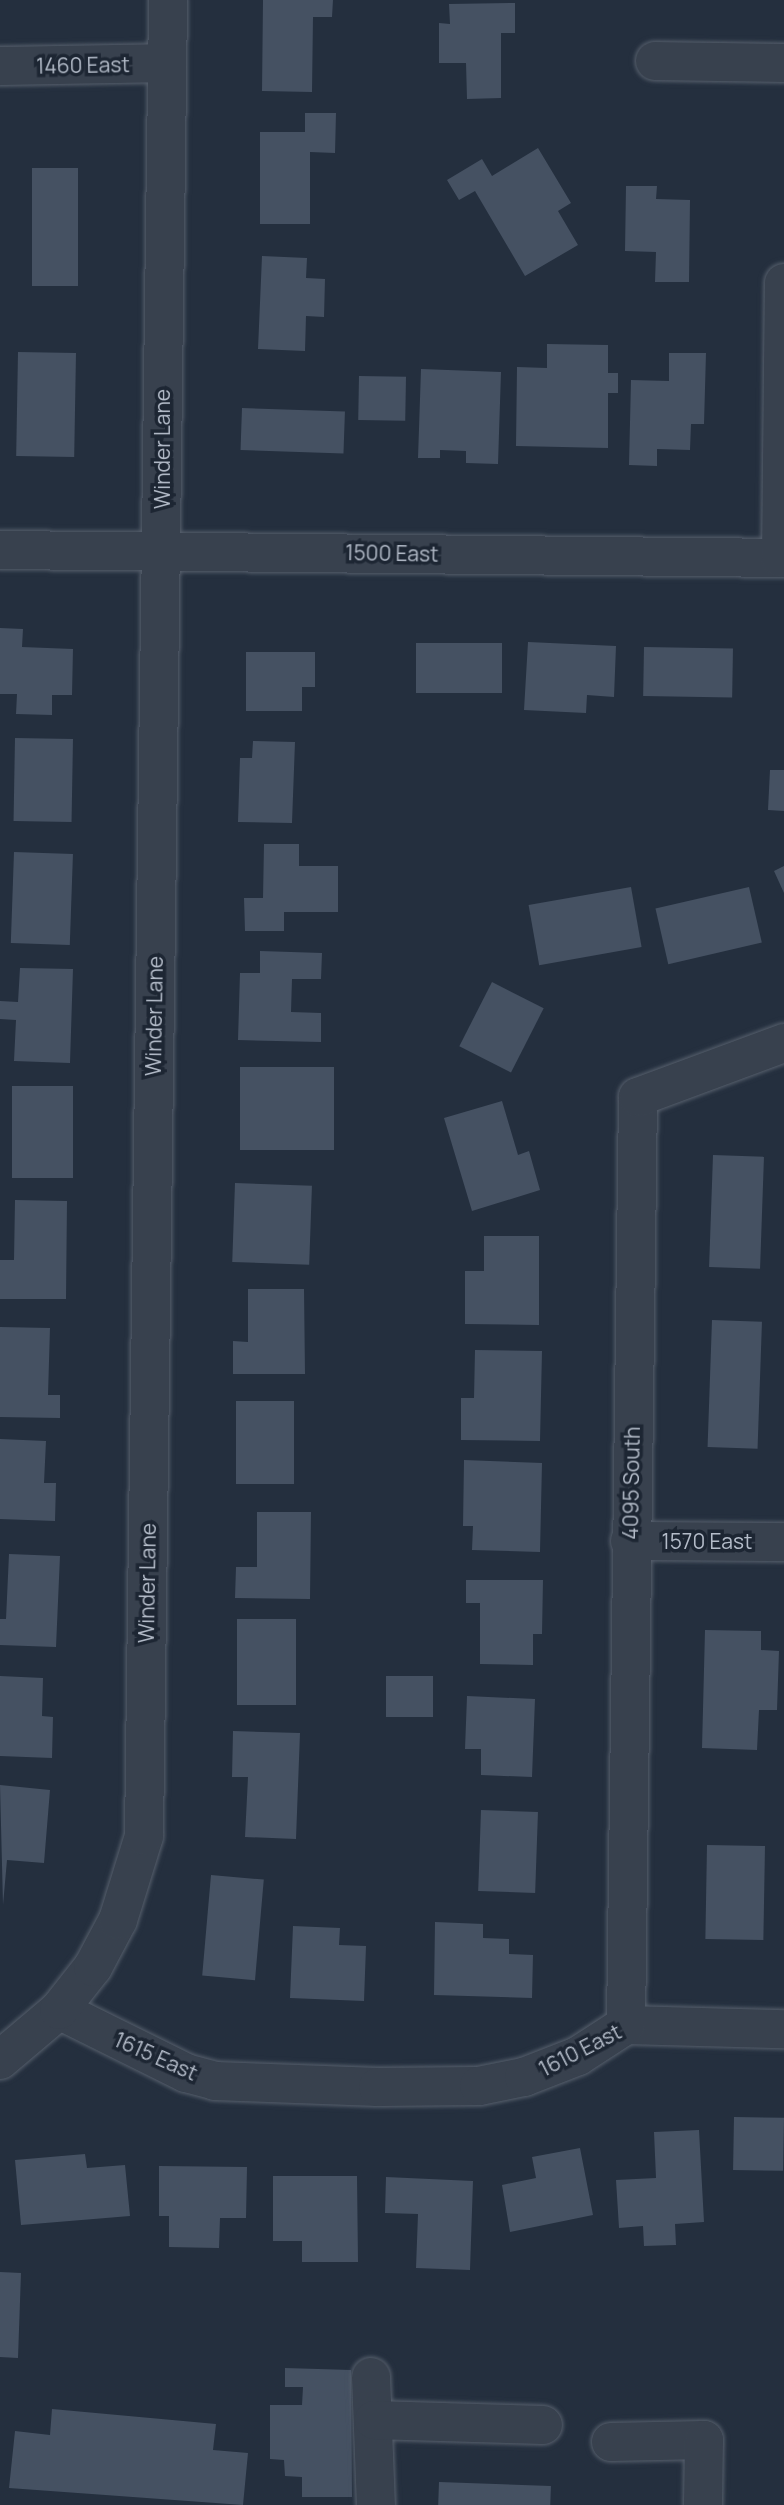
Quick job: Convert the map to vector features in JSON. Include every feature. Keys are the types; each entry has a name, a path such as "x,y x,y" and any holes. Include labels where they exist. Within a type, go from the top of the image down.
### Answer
{"street":[{"name":"Winder Lane","path":"59,2010 93,1967 118,1920 144,1836 163,550 160,457 168,0"},
{"path":"655,61 784,63"},
{"name":"1460 East","path":"0,66 167,64"},
{"path":"782,558 784,283"},
{"name":"1500 East","path":"0,550 782,558"},
{"name":"4095 South","path":"626,2025 630,1541 638,1097 784,1043"},
{"name":"1570 East","path":"630,1541 784,1542"},
{"path":"0,2060 59,2010"},
{"name":"1615 East","path":"59,2010 187,2073 215,2081 378,2087"},
{"name":"1610 East","path":"378,2087 479,2086 524,2077 578,2056 626,2025 784,2029"},
{"path":"371,2377 376,2505"},
{"path":"374,2420 543,2425"},
{"path":"611,2442 704,2440 703,2505"}],"building":[{"path":"263,0 333,0 332,17 313,17 312,92 262,91"},
{"path":"515,3 515,33 501,33 501,98 467,99 466,63 439,63 439,23 450,24 449,4"},
{"path":"305,113 336,113 335,153 310,152 310,224 260,224 260,132 305,132"},
{"path":"538,148 571,203 558,211 578,245 525,276 475,191 459,200 447,180 482,159 492,176"},
{"path":"32,168 78,168 78,286 32,286"},
{"path":"626,186 657,186 656,199 690,200 689,282 655,282 656,252 625,251"},
{"path":"262,256 307,258 306,278 325,279 324,317 306,316 305,351 258,349"},
{"path":"547,344 608,345 608,373 618,373 618,393 608,393 608,448 516,446 517,367 547,368"},
{"path":"18,352 76,353 74,457 16,456"},
{"path":"669,353 706,353 704,424 691,424 690,450 657,449 657,466 629,465 631,380 669,381"},
{"path":"421,369 501,372 498,464 466,463 466,451 440,450 440,458 418,458"},
{"path":"359,376 406,377 405,421 358,420"},
{"path":"242,408 345,412 343,454 241,450"},
{"path":"0,628 23,629 22,647 73,649 72,695 52,695 52,715 16,714 17,694 0,694"},
{"path":"528,642 616,646 614,697 587,695 586,713 524,710"},
{"path":"416,643 502,643 502,693 416,693"},
{"path":"644,647 733,649 732,698 643,696"},
{"path":"246,652 315,652 315,687 302,687 302,711 246,711"},
{"path":"15,738 73,739 72,822 14,821"},
{"path":"253,741 295,742 292,823 238,822 240,758 252,758"},
{"path":"770,770 784,770 784,811 768,810"},
{"path":"264,844 299,844 299,866 338,866 338,912 284,912 284,931 245,931 244,898 263,898"},
{"path":"14,852 73,854 70,945 11,943"},
{"path":"784,866 784,893 774,871"},
{"path":"631,887 642,947 539,965 529,905"},
{"path":"749,887 762,943 668,964 655,909"},
{"path":"260,951 322,953 321,979 292,979 291,1012 321,1013 321,1042 238,1040 240,973 260,973"},
{"path":"20,968 73,969 70,1063 14,1061 16,1020 0,1019 0,1001 18,1002"},
{"path":"492,982 544,1008 511,1072 459,1046"},
{"path":"240,1067 334,1067 334,1150 240,1150"},
{"path":"12,1086 73,1086 73,1178 12,1178"},
{"path":"502,1101 518,1155 529,1151 540,1190 472,1211 444,1118"},
{"path":"713,1155 764,1157 760,1269 709,1267"},
{"path":"235,1183 312,1186 309,1265 232,1262"},
{"path":"15,1200 67,1201 66,1299 0,1299 0,1260 14,1260"},
{"path":"484,1236 539,1236 539,1325 465,1324 465,1271 484,1271"},
{"path":"248,1289 304,1289 305,1374 233,1374 233,1341 248,1342"},
{"path":"712,1320 762,1322 758,1449 708,1447"},
{"path":"0,1327 50,1328 48,1395 60,1395 60,1418 0,1417"},
{"path":"475,1350 542,1351 540,1441 461,1440 461,1398 474,1398"},
{"path":"236,1401 294,1401 294,1484 236,1484"},
{"path":"0,1439 46,1441 44,1483 56,1483 55,1521 0,1519"},
{"path":"464,1460 542,1463 540,1552 472,1550 473,1526 463,1526"},
{"path":"257,1512 311,1512 310,1599 235,1598 236,1567 257,1567"},
{"path":"9,1554 60,1556 56,1647 0,1645 0,1619 6,1619"},
{"path":"466,1580 543,1580 542,1634 533,1634 533,1665 480,1664 480,1603 466,1603"},
{"path":"237,1619 296,1619 296,1705 237,1705"},
{"path":"705,1630 761,1631 761,1650 779,1651 777,1710 759,1710 757,1750 702,1748"},
{"path":"0,1676 43,1678 42,1716 53,1717 52,1758 0,1756"},
{"path":"386,1676 433,1676 433,1717 386,1717"},
{"path":"467,1696 535,1699 532,1777 481,1775 481,1749 465,1749"},
{"path":"233,1731 300,1733 296,1839 245,1837 248,1777 232,1777"},
{"path":"0,1785 50,1790 44,1863 7,1860 3,1905"},
{"path":"481,1810 538,1812 535,1893 478,1891"},
{"path":"707,1845 765,1846 763,1940 705,1939"},
{"path":"211,1875 264,1880 255,1980 202,1976"},
{"path":"435,1922 483,1924 483,1938 509,1939 509,1954 533,1955 532,1998 434,1995"},
{"path":"293,1926 340,1928 339,1945 366,1946 364,2001 290,1998"},
{"path":"734,2117 784,2118 783,2171 733,2170"},
{"path":"699,2130 704,2222 675,2224 676,2245 644,2246 643,2226 619,2228 616,2180 656,2178 654,2132"},
{"path":"580,2148 593,2215 510,2232 502,2185 536,2178 532,2157"},
{"path":"85,2154 87,2168 125,2165 130,2216 21,2225 15,2160"},
{"path":"159,2166 247,2167 246,2218 220,2218 219,2248 169,2247 169,2216 159,2216"},
{"path":"273,2176 357,2176 358,2262 302,2262 302,2241 273,2241"},
{"path":"386,2177 473,2181 470,2270 416,2268 418,2214 385,2213"},
{"path":"0,2272 21,2273 18,2358 0,2357"},
{"path":"285,2368 351,2370 352,2497 302,2497 302,2477 285,2476 284,2460 270,2459 270,2405 302,2405 303,2387 285,2387"},
{"path":"52,2409 216,2424 213,2450 248,2453 243,2505 9,2488 15,2431 50,2435"},
{"path":"439,2482 551,2486 550,2505 438,2505"}]}
